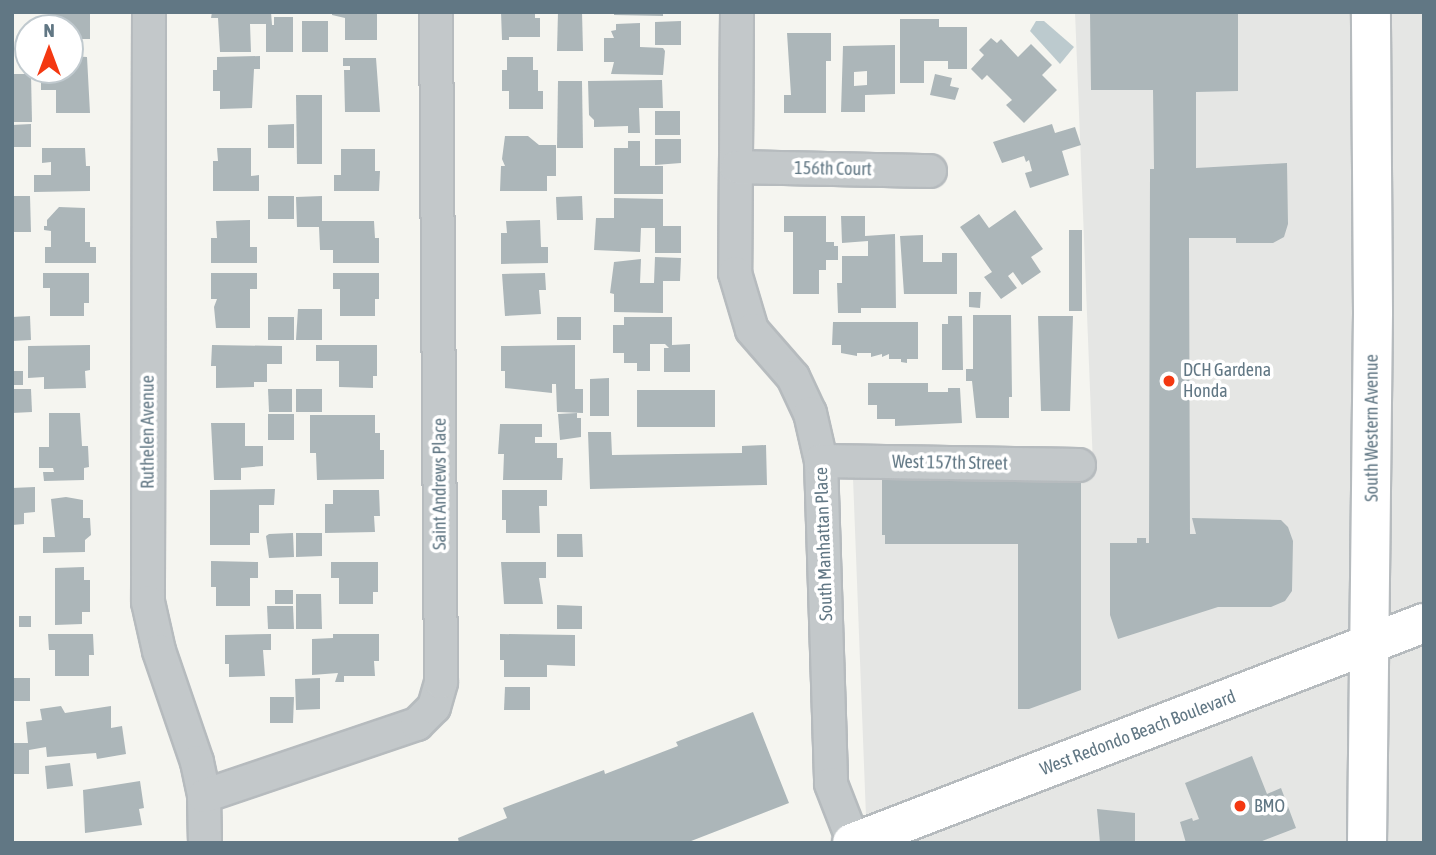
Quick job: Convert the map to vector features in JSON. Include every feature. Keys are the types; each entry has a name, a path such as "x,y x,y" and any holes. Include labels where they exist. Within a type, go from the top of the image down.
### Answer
{"main road":[{"name":"South Western Avenue","path":"1367,843 1371,12"},
{"name":"West Redondo Beach Boulevard","path":"853,843 1424,623"}],"street":[{"name":"Ruthelen Avenue","path":"149,12 148,602 159,650 197,762 204,796 205,843"},
{"name":"Saint Andrews Place","path":"204,796 417,724 434,707 441,681 436,12"},
{"name":"South Manhattan Place","path":"737,12 735,273 752,330 793,377 810,413 821,461 831,784 853,843"},
{"name":"156th Court","path":"737,167 930,171"},
{"name":"West 157th Street","path":"821,461 1079,465"}],"shaded area":[{"path":"1075,12 1424,12 1424,843 867,843 853,478 1093,465"},
{"path":"1036,21 1044,21 1074,47 1060,64 1030,31"}],"building":[{"path":"90,12 90,39 84,39 84,14 50,14"},
{"path":"212,12 271,12 272,25 274,17 293,17 293,52 266,52 266,24 250,24 251,52 220,52 218,18 211,18"},
{"path":"332,12 377,12 377,40 345,40 345,18 332,15"},
{"path":"501,12 535,12 535,18 540,18 540,37 509,37 509,40 502,40"},
{"path":"558,12 582,12 583,51 557,51"},
{"path":"614,12 663,12 663,16 614,15"},
{"name":"DCH Gardena Honda","path":"1090,12 1238,12 1238,91 1196,92 1196,168 1287,163 1288,224 1284,237 1273,243 1236,243 1236,238 1189,238 1190,534 1196,534 1192,518 1281,520 1288,527 1293,541 1292,591 1285,601 1271,607 1218,607 1118,639 1110,615 1110,543 1137,543 1137,538 1146,538 1146,543 1149,543 1150,169 1154,169 1153,90 1091,90"},
{"path":"900,19 939,19 939,27 967,27 967,69 948,69 948,61 924,61 924,83 900,83"},
{"path":"302,21 328,21 328,52 302,52"},
{"path":"681,21 681,45 655,45 655,22"},
{"path":"640,23 640,47 663,48 665,51 663,75 611,74 614,62 604,62 604,38 614,38 611,31 616,30 616,24"},
{"path":"787,33 831,33 831,61 826,61 826,113 784,113 784,95 791,95"},
{"path":"991,38 997,43 1001,39 1018,57 1031,44 1052,65 1042,75 1057,90 1024,123 1006,105 1012,100 987,75 982,80 971,69 984,55 979,50"},
{"path":"895,45 895,94 865,95 865,112 841,112 843,46","holes":["867,71 867,85 854,86 854,72"]},
{"path":"260,56 260,69 254,69 252,108 220,109 220,91 213,91 213,70 217,70 217,57"},
{"path":"84,57 87,57 90,113 56,113 56,90 41,90 41,84 84,84"},
{"path":"507,57 533,57 533,70 538,70 538,91 543,91 543,109 509,109 509,91 502,91 502,70 507,70"},
{"path":"343,58 376,58 380,112 345,112 344,70 350,70 350,66 343,66"},
{"path":"14,74 14,84 31,84 32,122 12,122"},
{"path":"935,74 952,78 950,86 959,88 955,100 930,95"},
{"path":"662,80 663,108 639,108 640,133 628,133 628,126 594,127 594,120 589,115 588,81"},
{"path":"558,81 582,81 583,148 557,148"},
{"path":"296,95 322,95 322,164 297,164"},
{"path":"655,111 680,111 680,135 655,135"},
{"path":"31,124 31,147 12,147 12,125"},
{"path":"294,124 294,148 268,148 268,125"},
{"path":"1052,124 1055,133 1075,127 1081,145 1062,151 1069,175 1030,188 1025,173 1032,171 1029,160 1026,162 1024,156 1002,163 993,142"},
{"path":"505,136 528,136 539,145 556,145 556,176 547,176 547,191 500,191 501,166 505,166 502,159"},
{"path":"655,139 681,139 681,163 655,165"},
{"path":"628,141 640,141 640,166 663,166 663,194 614,194 614,148 628,148"},
{"path":"42,148 85,148 86,166 90,166 90,191 34,192 34,175 51,175 51,162 42,163"},
{"path":"217,148 251,148 251,176 259,175 259,191 213,191 213,161 218,161"},
{"path":"341,149 375,149 375,171 380,171 379,191 334,191 334,175 341,175"},
{"path":"12,196 30,196 31,232 12,232"},
{"path":"268,196 294,196 294,219 268,219"},
{"path":"322,196 322,221 374,221 375,238 379,238 379,263 333,263 333,250 320,250 319,227 297,227 296,197"},
{"path":"582,196 583,220 557,220 556,197"},
{"path":"614,198 663,199 663,226 681,226 681,253 655,253 655,228 641,228 640,252 594,250 596,218 614,218"},
{"path":"59,207 85,208 85,242 90,242 90,247 96,247 96,263 45,263 45,247 51,247 51,231 44,230 44,226 47,226 47,220"},
{"path":"1015,210 1043,249 1031,257 1041,272 1022,285 1013,272 1008,276 1017,288 1001,299 984,277 992,272 960,227 979,214 989,228"},
{"path":"784,216 826,216 826,242 834,242 834,246 838,246 838,260 826,260 826,270 819,270 819,294 793,294 793,232 784,232"},
{"path":"841,216 865,216 865,236 895,234 896,308 861,308 861,313 838,313 837,283 842,283 842,256 868,256 868,241 842,243"},
{"path":"250,220 250,247 257,247 257,263 211,263 211,238 217,238 216,221"},
{"path":"540,220 541,247 548,247 548,263 501,264 501,233 507,233 506,221"},
{"path":"1069,230 1082,230 1082,311 1069,311"},
{"path":"923,235 923,262 942,262 942,253 957,253 957,294 904,294 900,236"},
{"path":"655,257 681,258 680,281 663,281 663,313 614,312 614,294 610,293 614,262 641,259 640,283 654,283"},
{"path":"43,273 89,273 89,303 84,303 84,316 50,316 50,288 43,288"},
{"path":"211,273 257,273 257,289 250,289 250,328 216,328 214,307 217,299 211,299"},
{"path":"333,273 379,273 379,299 375,299 375,316 340,316 340,289 333,289"},
{"path":"545,273 546,290 539,290 541,314 505,316 502,274"},
{"path":"969,292 981,292 980,308 969,307"},
{"path":"298,309 322,309 322,340 296,340"},
{"path":"973,315 1011,315 1012,397 1009,397 1009,418 976,418 972,381 966,381 966,369 973,369"},
{"path":"30,316 31,340 12,341 12,317"},
{"path":"948,316 962,316 963,370 942,370 942,324 948,324"},
{"path":"1038,316 1073,316 1070,411 1041,411"},
{"path":"268,317 294,317 294,340 268,340"},
{"path":"557,317 581,317 581,340 557,340"},
{"path":"624,317 672,317 672,345 690,344 690,372 664,372 664,348 669,348 665,344 650,344 650,371 637,371 637,363 624,363 624,353 613,353 613,325 624,325"},
{"path":"833,322 918,322 918,359 907,359 907,363 901,362 901,359 889,359 889,354 871,357 871,353 857,353 857,356 841,353 841,345 832,345"},
{"path":"90,345 90,370 85,371 86,388 44,389 44,377 28,378 28,346"},
{"path":"212,345 282,346 282,364 267,364 267,382 254,382 254,387 216,388 216,366 211,366"},
{"path":"316,345 377,345 377,376 373,376 373,388 339,387 339,361 316,361"},
{"path":"575,345 575,389 583,389 583,413 557,412 556,384 552,384 552,393 505,388 505,371 501,371 501,346"},
{"path":"12,371 23,371 23,385 12,385"},
{"path":"609,378 609,416 590,416 590,379"},
{"path":"868,383 928,383 928,392 948,392 948,388 960,388 962,423 895,426 895,419 877,419 877,405 868,405"},
{"path":"12,389 31,389 32,412 12,413"},
{"path":"268,389 292,389 292,412 269,412"},
{"path":"296,389 322,389 322,412 296,412"},
{"path":"637,390 715,390 715,427 637,427"},
{"path":"49,413 80,413 82,446 88,446 89,467 84,468 84,480 44,481 43,472 54,472 53,468 39,468 39,447 49,447"},
{"path":"577,413 577,418 581,418 581,437 560,440 558,414"},
{"path":"268,414 294,414 294,440 268,440"},
{"path":"310,415 375,415 375,433 380,433 380,450 384,450 384,479 317,480 316,453 310,453"},
{"path":"211,423 245,423 245,446 263,446 263,466 241,468 241,480 214,480"},
{"path":"500,424 542,424 542,437 535,437 535,443 557,443 557,458 563,458 562,480 503,480 504,454 498,454"},
{"path":"588,432 611,432 612,455 742,453 742,446 766,445 767,485 590,489"},
{"path":"882,476 1081,476 1081,690 1029,709 1018,709 1018,544 885,544 885,535 882,535"},
{"path":"35,487 35,512 24,513 24,524 12,525 12,488"},
{"path":"275,489 274,505 259,505 259,533 250,533 250,545 210,545 210,490"},
{"path":"333,490 379,490 380,516 374,516 375,532 325,533 325,504 333,504"},
{"path":"502,490 547,490 547,506 539,506 540,533 506,533 506,520 502,520"},
{"path":"66,497 83,500 83,518 90,518 91,535 85,540 85,552 43,553 43,537 55,537 51,499"},
{"path":"293,533 294,557 269,558 266,536"},
{"path":"296,533 322,533 322,556 296,557"},
{"path":"557,534 582,534 583,557 557,557"},
{"path":"211,561 258,562 258,578 250,578 250,606 216,606 216,587 211,587"},
{"path":"331,562 378,562 378,592 373,592 373,604 339,604 339,578 331,578"},
{"path":"501,562 546,562 546,578 539,578 543,604 504,604"},
{"path":"84,567 84,580 90,580 90,612 82,612 82,624 55,625 55,568"},
{"path":"275,590 293,590 293,604 275,604"},
{"path":"296,594 321,594 322,629 296,629"},
{"path":"557,605 582,606 582,629 557,629"},
{"path":"267,606 293,606 294,629 268,629"},
{"path":"19,616 31,616 31,627 19,627"},
{"path":"48,634 93,634 94,655 89,655 89,676 55,676 55,650 49,650"},
{"path":"271,634 271,650 263,650 265,676 229,677 229,664 225,664 225,635"},
{"path":"333,634 379,634 379,661 374,661 375,676 344,676 344,682 335,682 338,673 312,675 312,639 333,638"},
{"path":"500,634 575,635 575,666 547,665 547,677 504,677 504,660 500,660"},
{"path":"12,678 30,678 30,701 12,701"},
{"path":"320,678 320,709 296,710 295,679"},
{"path":"505,687 530,687 530,710 504,710"},
{"path":"270,697 294,697 293,723 270,723"},
{"path":"61,706 65,713 111,706 111,728 122,726 126,754 97,759 96,753 47,757 46,747 29,750 29,774 12,774 12,743 28,743 26,722 42,720 40,709"},
{"path":"753,712 789,803 686,843 459,843 458,838 507,818 503,808 678,746 676,742"},
{"path":"1252,756 1267,794 1281,788 1296,828 1257,843 1186,843 1180,822 1199,819 1185,783"},
{"path":"70,763 73,786 47,789 45,766"},
{"path":"140,781 144,808 139,809 142,825 85,833 83,790"},
{"path":"1097,809 1135,813 1135,843 1100,843"}],"place":[{"name":"DCH Gardena Honda","path":"1169,381"},
{"name":"BMO","path":"1240,806"}]}
